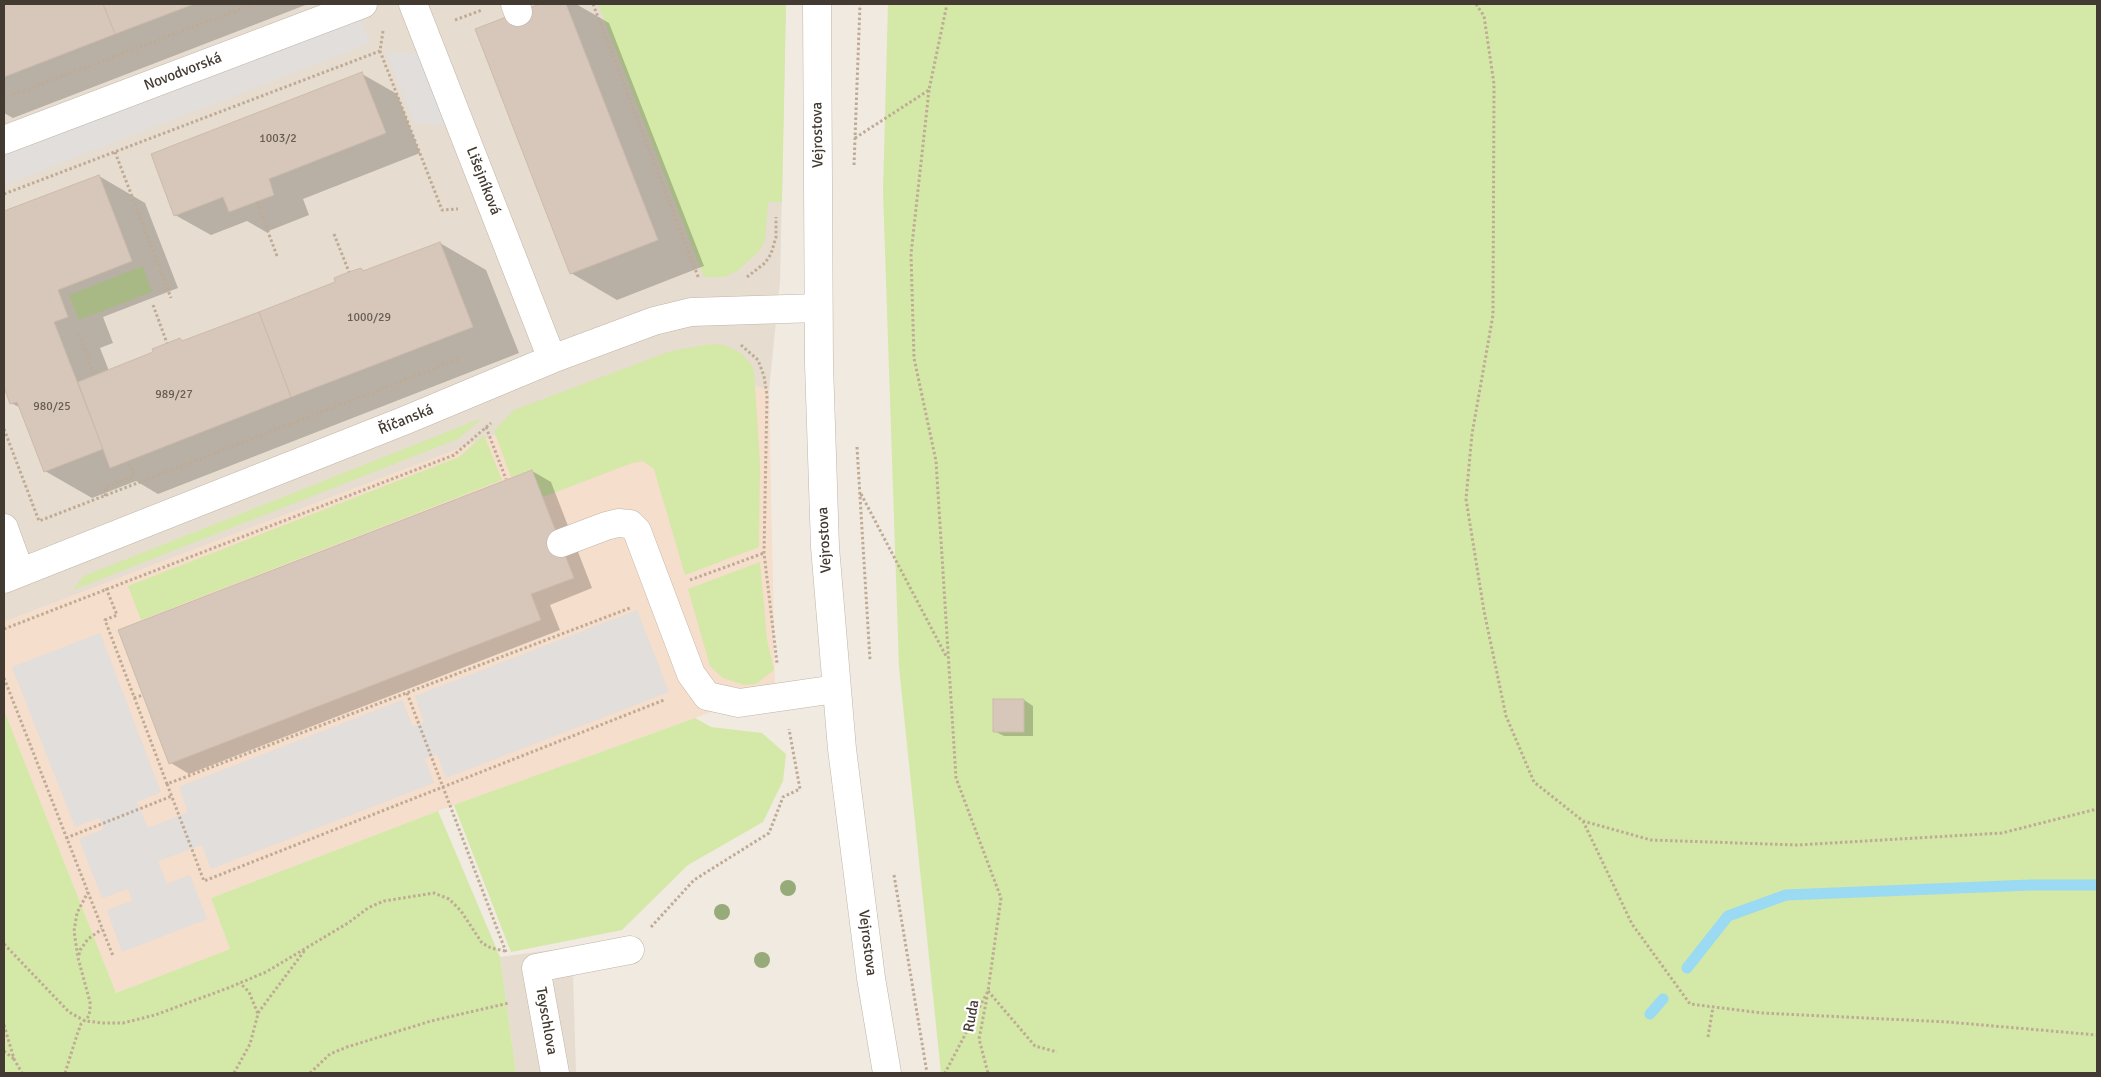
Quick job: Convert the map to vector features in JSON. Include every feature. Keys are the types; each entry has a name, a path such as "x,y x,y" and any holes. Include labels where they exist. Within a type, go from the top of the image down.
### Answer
{"street":[{"name":"Novodvorská","path":"4,140 363,4"},
{"name":"Lišejníková","path":"413,4 552,359"},
{"name":"Vejrostova","path":"817,4 818,308 824,538 836,688 871,978 886,1073"},
{"name":"Říčanská","path":"12,575 406,420 552,359 654,321 691,312 818,308"},
{"path":"561,543 618,523 630,524 637,531 691,674 707,696 739,703 836,688"},
{"path":"4,528 12,575"},
{"path":"536,968 630,950"},
{"name":"Teyschlova","path":"536,968 554,1073"}],"path":[{"path":"4,98 254,4"},
{"path":"593,4 702,288"},
{"path":"853,174 860,4"},
{"name":"Ruda","path":"948,4 929,90 911,254 914,358 936,461 956,778 1001,898 979,1039 988,1073"},
{"path":"1476,4 1484,16 1494,84 1494,315 1472,434 1466,499 1484,611 1506,716 1534,782 1583,821 1651,840 1798,844 2002,833 2097,809"},
{"path":"451,22 508,8"},
{"path":"383,27 380,51 436,194"},
{"path":"4,194 380,51"},
{"path":"854,138 929,90"},
{"path":"114,152 171,298"},
{"path":"256,202 278,256"},
{"path":"742,281 764,263 771,254 776,237 776,217"},
{"path":"334,234 348,272"},
{"path":"153,305 167,343"},
{"path":"79,334 94,375"},
{"path":"630,950 694,880 769,833 783,797 800,789 783,697 764,553 767,395 764,376 758,360 739,344"},
{"path":"4,429 39,521 462,358"},
{"path":"4,629 454,455 492,421"},
{"path":"486,427 506,479"},
{"path":"857,442 871,670"},
{"path":"105,496 106,487 134,476 128,461"},
{"path":"859,491 947,659"},
{"path":"167,784 640,604 660,592 764,553"},
{"path":"106,588 117,616 104,620 204,881 664,700"},
{"path":"4,678 113,956"},
{"path":"407,693 505,951 509,959 536,968"},
{"path":"134,698 143,695"},
{"path":"66,838 172,796"},
{"path":"1583,821 1632,924 1690,1004 1762,1013 1948,1022 2097,1035"},
{"path":"893,868 927,1073"},
{"path":"65,1073 77,1035 82,1024 89,1016 90,1002 78,958 74,931 77,913 88,892"},
{"path":"4,944 69,1012 85,1021 123,1023 155,1015 266,972 348,923 368,908 384,901 434,893 449,899 461,911 482,943 491,948 505,951"},
{"path":"78,958 84,943 102,928"},
{"path":"234,1073 250,1044 258,1014 306,948"},
{"path":"240,983 249,992 258,1014"},
{"path":"945,1073 988,991 1035,1046 1057,1052"},
{"path":"310,1073 330,1054 347,1047 431,1021 515,1002"},
{"path":"1708,1036 1713,1007"},
{"path":"4,1025 14,1059 22,1073"},
{"path":"4,1051 14,1059"}],"shaded area":[{"path":"4,4 786,4 780,281 769,390 676,366 4,622"},
{"path":"360,17 370,43 4,185 4,155"},
{"path":"386,52 418,54 446,126 414,123"},
{"path":"676,366 769,390 775,689 438,811 211,898 230,949 116,993 4,710 4,622"},
{"path":"637,610 669,692 446,778 437,754 425,759 434,783 211,869 202,845 158,861 167,884 190,875 207,919 122,952 107,910 132,901 128,889 102,898 79,839 104,829 99,818 75,827 12,667 100,633 161,792 137,802 148,828 188,812 179,787 402,700 413,727 424,722 415,696"},
{"path":"566,948 573,974 576,1073 516,1073 500,957"}],"green space":[{"path":"598,4 786,4 782,202 768,202 765,240 759,251 737,271 724,277 704,277"},
{"path":"888,4 2097,4 2097,1073 941,1073 899,667 883,192"},
{"path":"143,266 152,292 79,320 69,295"},
{"path":"712,344 724,345 741,353 751,364 754,371 760,463 759,547 685,575 654,469 643,461 632,463 543,497 532,470 511,477 494,431 514,410 671,351"},
{"path":"482,418 458,439 73,590 84,576"},
{"path":"484,435 502,480 141,620 128,586 459,457"},
{"path":"760,562 767,640 774,670 756,684 744,685 723,678 710,666 688,589"},
{"path":"4,710 116,993 230,949 211,898 438,811 500,957 516,1073 4,1073"},
{"path":"695,718 711,727 762,733 786,754 783,781 763,822 688,865 622,930 511,952 454,805"}],"building":[{"path":"4,4 103,4 115,34 4,77"},
{"path":"103,4 194,4 115,34"},
{"path":"540,4 566,4 658,240 570,274 475,29"},
{"path":"362,72 386,133 269,179 274,195 229,212 223,197 174,216 151,154"},
{"path":"99,175 132,261 58,290 68,317 54,322 103,449 44,472 17,402 10,404 4,387 4,211"},
{"path":"440,242 473,327 291,397 259,312 335,282 334,278 349,272 361,268 363,271"},
{"path":"259,312 291,397 110,468 78,382 153,352 152,349 180,338 182,341"},
{"path":"532,470 574,578 531,594 541,620 169,764 118,630"},
{"path":"993,699 1024,699 1024,732 993,732"}],"waterway":[{"path":"1687,968 1728,916 1786,895 2031,885 2097,885"},
{"path":"1650,1014 1663,999"}]}
